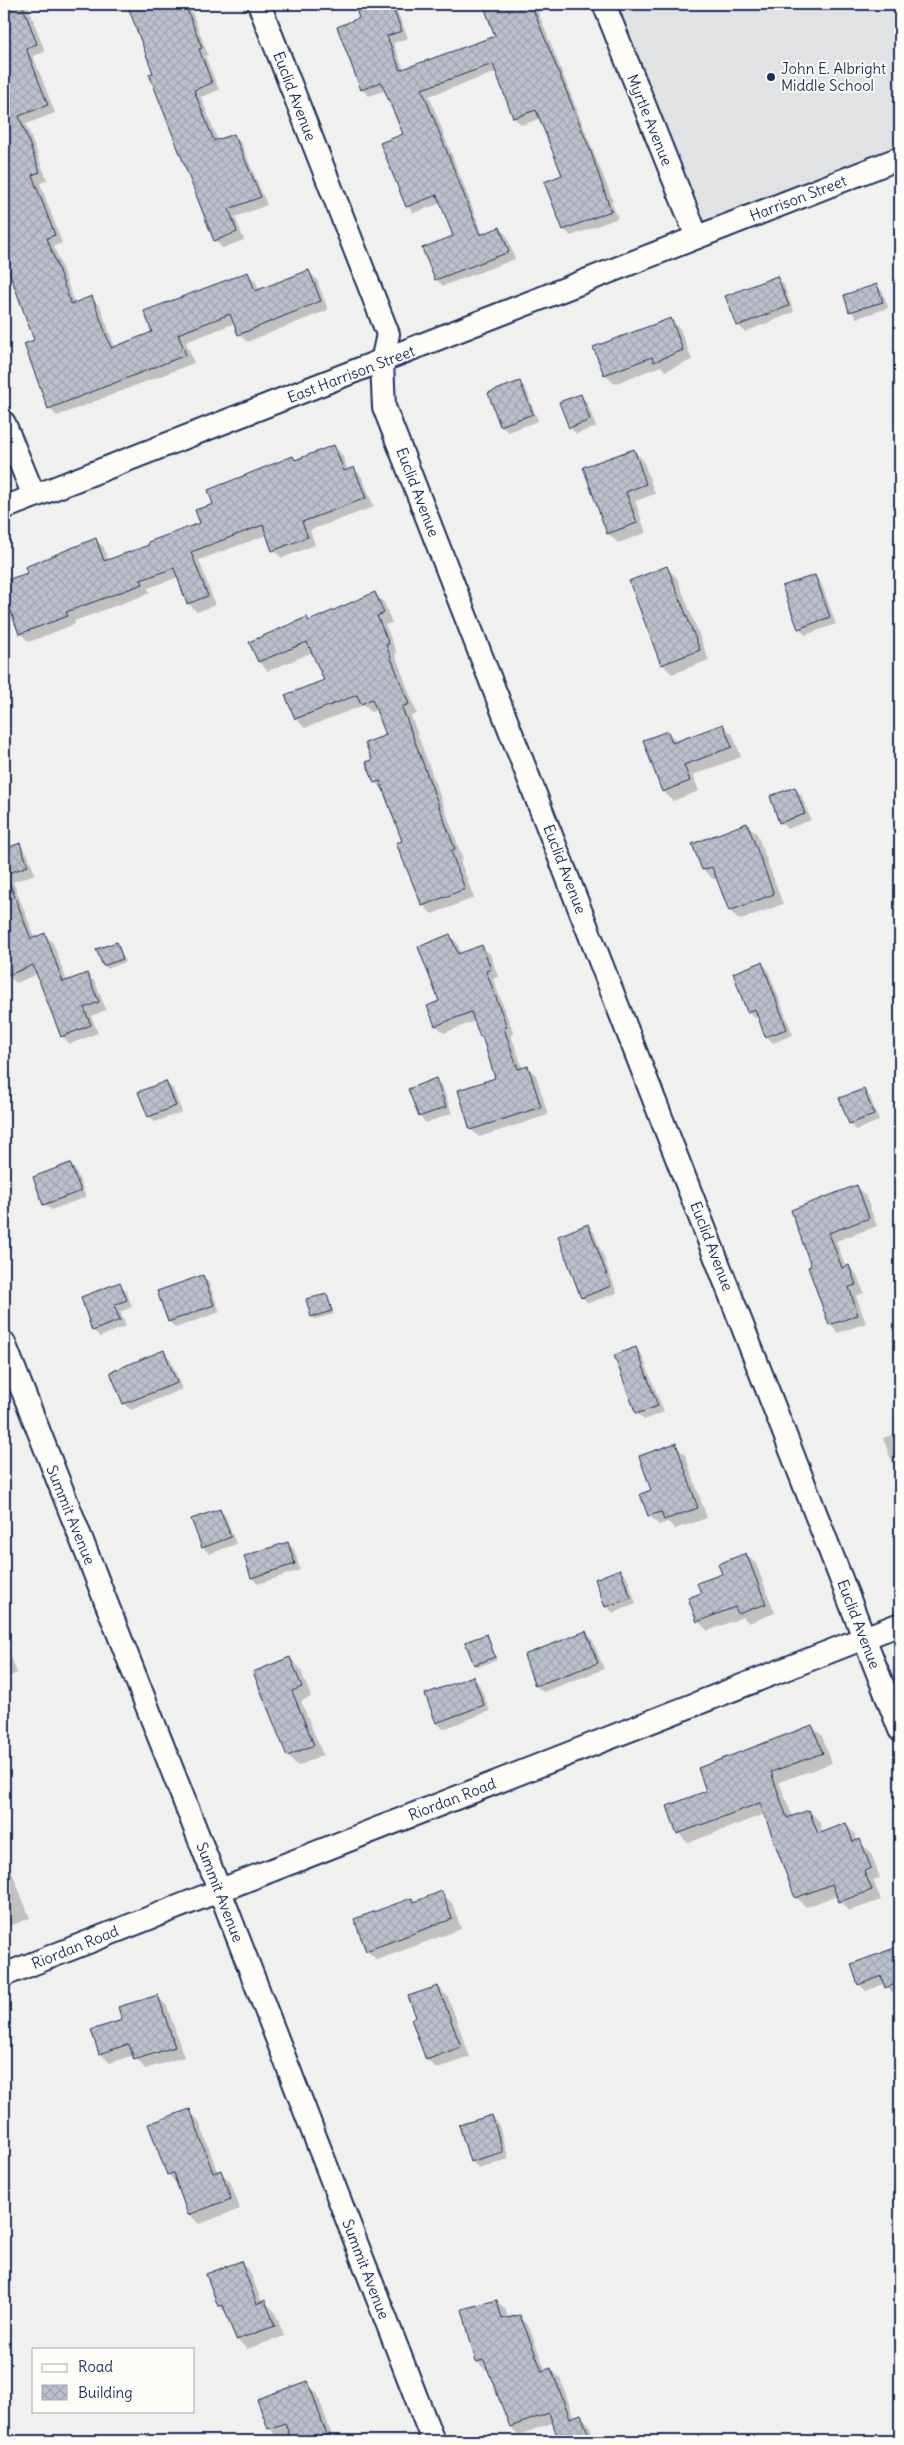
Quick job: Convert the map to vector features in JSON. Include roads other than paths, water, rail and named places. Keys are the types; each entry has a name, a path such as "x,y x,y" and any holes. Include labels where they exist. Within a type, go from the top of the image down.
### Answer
{"street":[{"name":"Euclid Avenue","path":"259,4 388,334 382,362 384,407 900,1730"},
{"name":"Myrtle Avenue","path":"604,4 696,237"},
{"name":"Harrison Street","path":"696,237 900,158"},
{"name":"East Harrison Street","path":"4,508 382,362 696,237"},
{"path":"4,423 34,496"},
{"name":"Summit Avenue","path":"4,1343 433,2441"},
{"name":"Riordan Road","path":"4,1975 900,1624"}],"place":[{"name":"John E. Albright Middle School","path":"771,77"}]}
